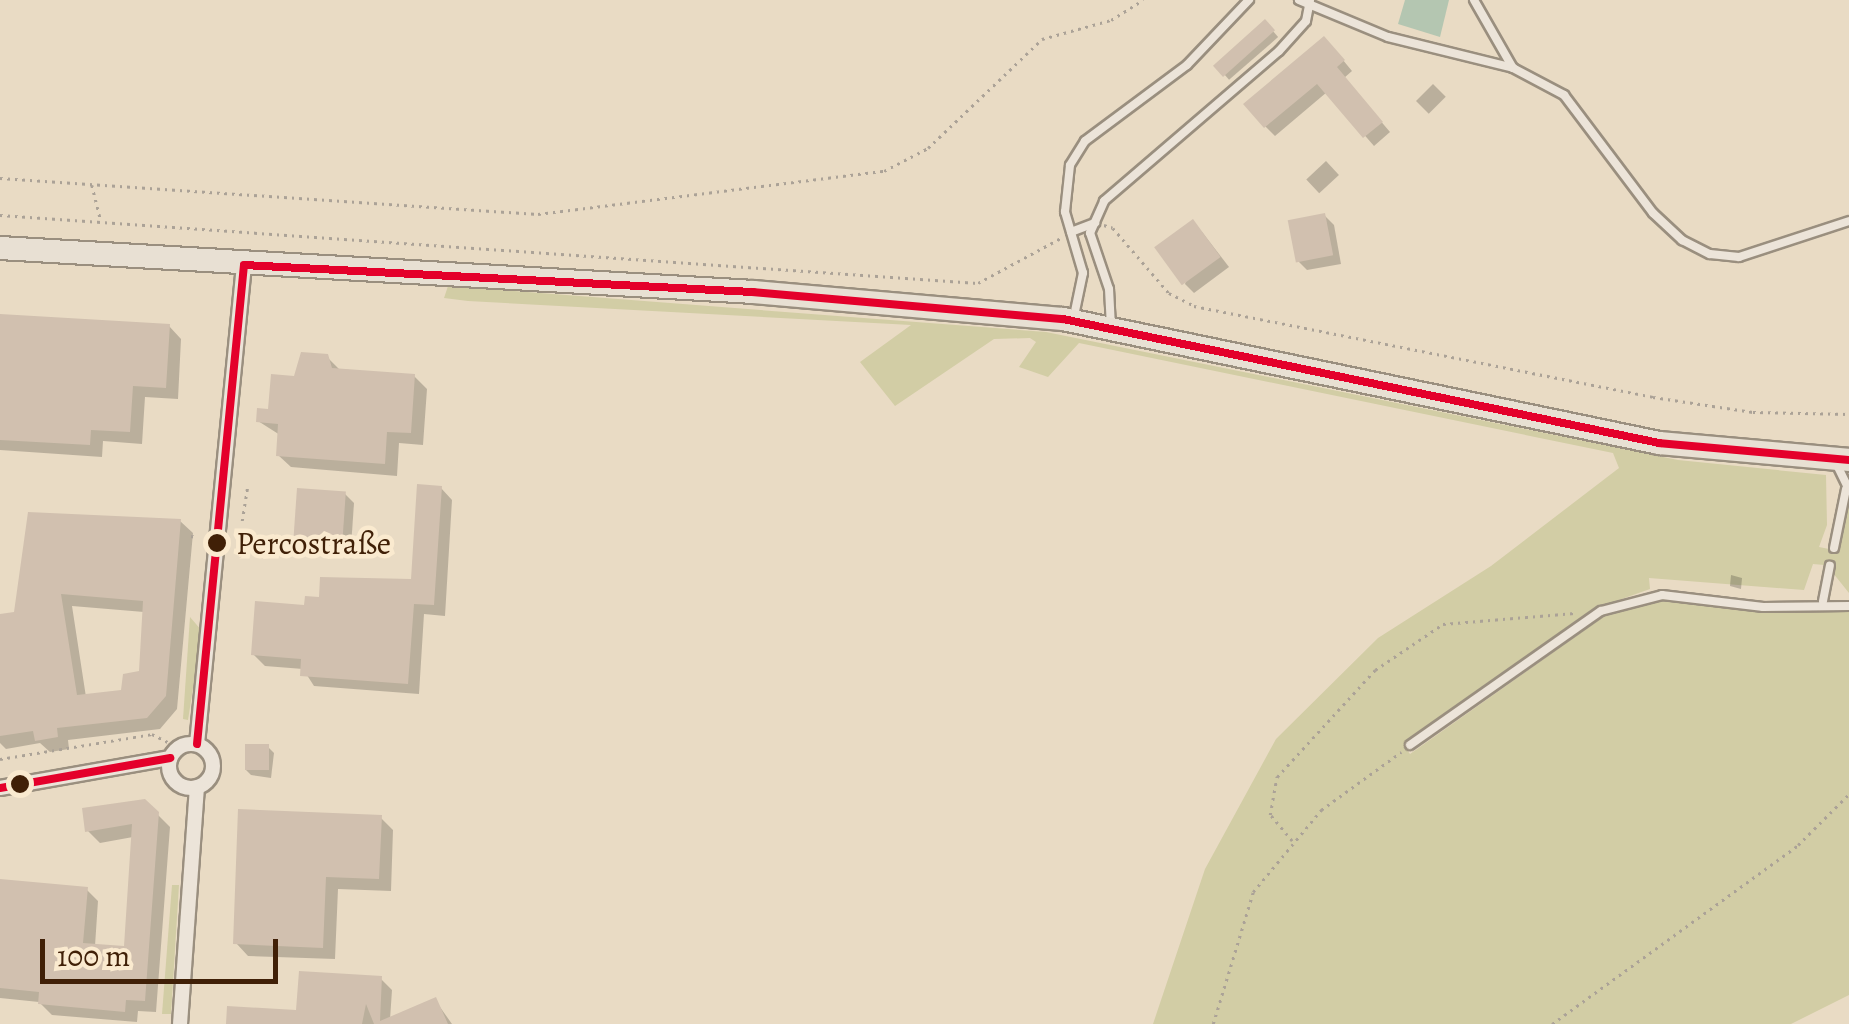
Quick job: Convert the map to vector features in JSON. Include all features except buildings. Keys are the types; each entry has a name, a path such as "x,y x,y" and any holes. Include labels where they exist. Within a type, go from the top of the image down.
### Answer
{"main road":[{"path":"0,248 753,292 1072,321 1660,444 1842,460"}],"street":[{"path":"180,1024 197,788 214,766 197,744 244,265"},
{"path":"0,788 174,753 197,744"},
{"path":"174,753 172,780 197,788"}],"lane":[{"path":"1072,321 1083,273 1071,232 1065,190 1070,165 1086,141 1187,65 1249,0"},
{"path":"1299,0 1388,37 1513,68 1564,96 1654,213 1682,240 1710,254 1739,257 1849,221"},
{"path":"1474,0 1513,68"},
{"path":"1112,332 1109,290 1090,234 1104,200 1135,169 1278,51 1306,21 1310,3"},
{"path":"1071,232 1095,223"},
{"path":"1834,548 1847,490 1842,460"},
{"path":"1822,601 1830,566"},
{"path":"1410,746 1602,610 1662,594 1763,606 1822,601 1849,606"}],"path":[{"path":"0,178 538,214 884,171 928,148 1042,40 1110,20 1143,0"},
{"path":"91,184 101,222"},
{"path":"0,214 978,282 1071,232"},
{"path":"1095,223 1114,228 1169,294 1194,306 1653,398 1753,412 1849,414"},
{"path":"242,521 248,486"},
{"path":"1292,841 1270,814 1277,777 1375,670 1443,624 1602,610"},
{"path":"0,758 152,734 174,753"},
{"path":"1212,1024 1253,892 1322,810 1410,746"},
{"path":"1552,1024 1798,845 1849,794"}],"shaded area":[{"path":"1405,0 1449,0 1440,37 1398,24"},
{"path":"448,286 1046,332 1678,460 1826,475 1827,525 1819,547 1839,551 1849,501 1849,593 1833,573 1836,566 1813,564 1804,590 1649,578 1650,589 1602,606 1404,746 1410,754 1610,612 1664,599 1748,611 1811,605 1849,611 1849,995 1791,1024 1153,1024 1205,869 1276,739 1378,638 1491,566 1619,468 1613,453 1079,343 1048,377 1019,367 1036,342 1030,338 994,339 895,406 860,362 911,325 468,301 444,298"},
{"path":"190,617 202,631 188,720 183,719"},
{"path":"172,885 179,885 171,1014 162,1014"}],"transit line":[{"path":"244,265 753,292 1063,319 1659,443 1849,460"},
{"path":"197,744 244,265"},
{"path":"0,788 170,758"}],"place":[{"name":"Percostraße","path":"217,543"}]}
